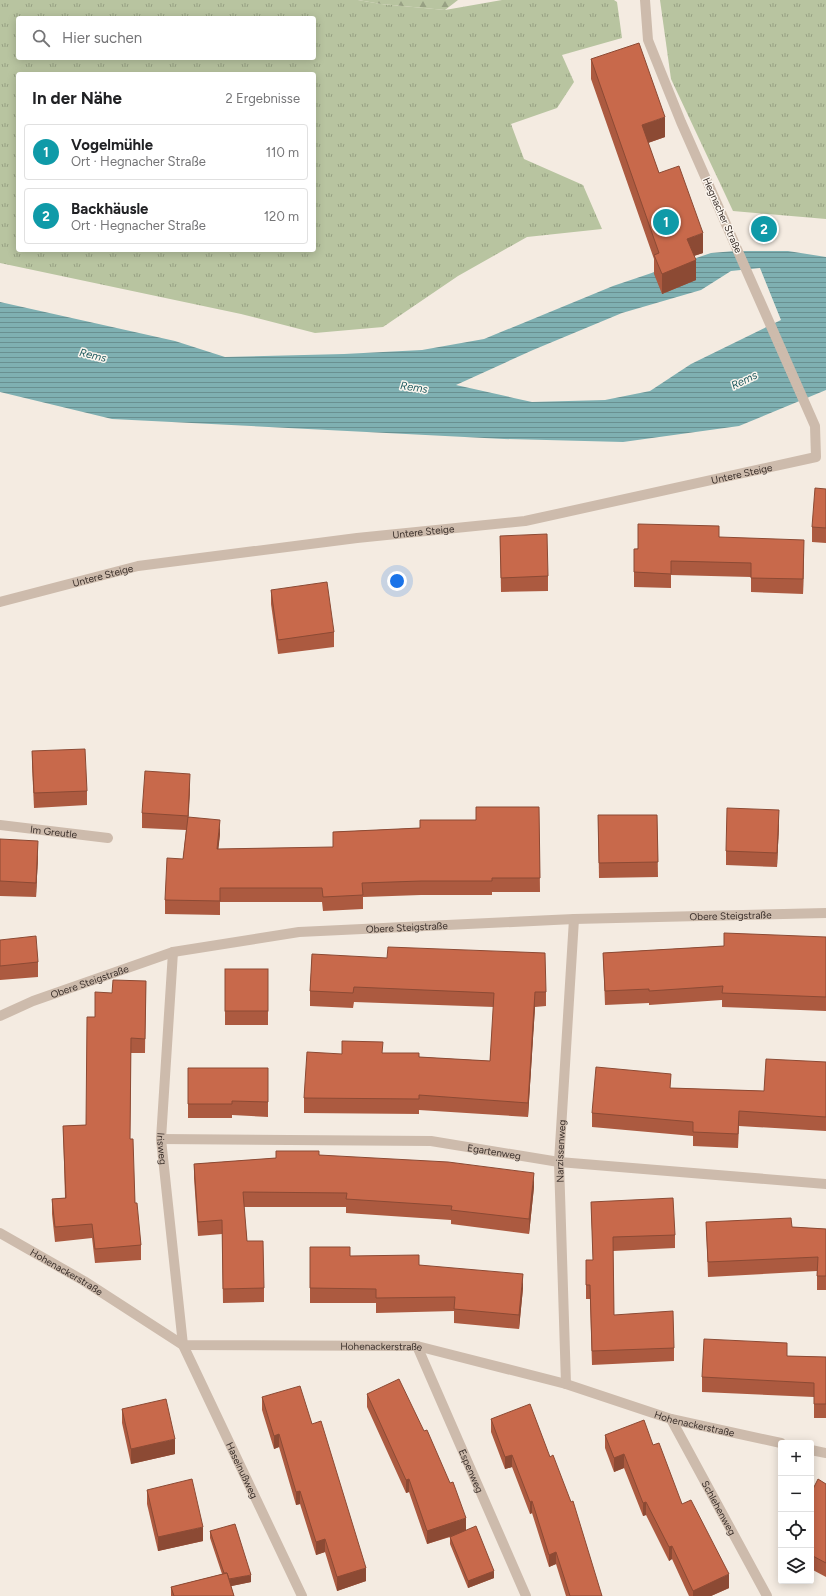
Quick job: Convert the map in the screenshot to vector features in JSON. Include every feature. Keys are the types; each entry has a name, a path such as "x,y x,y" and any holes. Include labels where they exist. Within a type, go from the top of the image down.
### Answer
{"street":[{"name":"Hegnacher Straße","path":"645,0 648,40 680,122 734,239 815,426"},
{"name":"Untere Steige","path":"0,602 138,566 357,538 525,521 816,457 815,426"},
{"name":"Im Greutle","path":"0,825 108,838"},
{"name":"Obere Steigstraße","path":"0,1016 33,1001 173,952 299,932 574,919 826,913"},
{"name":"Narzissenweg","path":"566,1384 559,1162 574,919"},
{"name":"Irisweg","path":"173,952 161,1139 183,1344"},
{"name":"Egartenweg","path":"161,1139 431,1141 559,1162 826,1184"},
{"name":"Hohenackerstraße","path":"0,1233 84,1281 183,1344 417,1346 566,1384 671,1419 778,1442"},
{"name":"Haselnußweg","path":"183,1344 302,1596"},
{"name":"Espenweg","path":"417,1346 526,1596"},
{"name":"Schlehenweg","path":"671,1419 767,1596"},
{"path":"814,1451 826,1453"}],"green space":[{"path":"0,0 358,0 381,4 445,10 502,0 614,0 617,2 622,38 562,55 574,82 557,108 511,124 524,159 583,185 602,229 527,237 458,276 383,327 315,333 241,314 0,263"},
{"path":"358,0 458,0 445,10 381,4"},
{"path":"660,0 826,0 826,219 733,211 671,79"}],"water":[{"name":"Rems","path":"735,251 788,251 826,257 826,390 739,426 623,442 504,439 112,419 0,392 0,302 175,341 225,357 344,354 422,350 484,339 613,286 711,253","holes":["760,268 781,320 691,364 650,391 605,400 532,402 456,385 533,350 622,313 701,290 731,271"]}],"building":[{"path":"639,43 665,117 642,125 659,173 679,166 703,233 687,239 696,260 662,274 654,255 659,253 591,59"},
{"path":"815,488 826,489 826,528 812,527"},
{"path":"638,524 719,526 719,537 804,540 803,579 751,578 751,563 671,561 671,574 634,572 634,549 638,549"},
{"path":"547,534 548,576 501,578 500,536"},
{"path":"327,582 334,632 278,640 271,590"},
{"path":"85,749 87,791 34,793 32,751"},
{"path":"145,771 190,774 188,816 142,813"},
{"path":"476,807 539,807 540,878 492,878 492,881 362,883 363,895 323,897 322,888 220,888 220,901 165,900 167,858 183,859 188,817 220,820 217,849 333,847 333,832 420,828 420,820 476,820"},
{"path":"727,808 779,810 777,853 726,851"},
{"path":"598,815 657,815 658,862 599,863"},
{"path":"0,839 38,841 36,883 0,881"},
{"path":"724,933 826,937 826,997 722,993 723,986 649,991 649,989 605,991 603,953 724,946"},
{"path":"36,936 38,962 0,966 0,940"},
{"path":"388,947 545,953 546,992 535,992 528,1103 419,1095 419,1099 304,1098 307,1052 342,1054 342,1041 383,1042 382,1053 419,1053 419,1057 490,1061 494,993 354,987 353,993 310,991 312,954 387,958"},
{"path":"225,969 268,969 268,1011 225,1011"},
{"path":"113,980 146,981 145,1039 131,1038 130,1139 133,1139 135,1203 137,1203 141,1245 95,1249 92,1224 55,1227 52,1199 66,1198 63,1126 86,1125 87,1017 95,1017 95,992 112,993"},
{"path":"766,1059 826,1062 826,1117 739,1111 738,1134 693,1132 693,1122 592,1113 596,1067 671,1074 670,1088 764,1091"},
{"path":"188,1068 268,1068 268,1102 232,1101 232,1104 188,1104"},
{"path":"276,1151 319,1151 319,1155 448,1162 534,1173 529,1219 451,1210 452,1206 346,1199 347,1193 243,1192 247,1241 263,1241 264,1288 223,1289 222,1220 198,1222 194,1164 276,1158"},
{"path":"673,1198 675,1235 613,1237 614,1315 673,1311 674,1348 592,1351 590,1285 586,1285 586,1260 593,1260 591,1202"},
{"path":"791,1218 792,1227 826,1229 826,1276 817,1276 818,1257 708,1262 706,1222"},
{"path":"310,1247 350,1247 350,1256 419,1255 419,1265 523,1274 519,1315 454,1309 455,1297 376,1298 376,1289 310,1288"},
{"path":"704,1339 787,1343 787,1356 826,1357 826,1404 814,1404 814,1383 702,1377"},
{"path":"399,1379 424,1431 427,1430 450,1483 453,1482 466,1518 427,1531 409,1479 406,1480 367,1394"},
{"path":"300,1386 312,1424 321,1421 366,1568 337,1577 325,1539 316,1542 300,1491 296,1492 279,1434 274,1436 262,1397"},
{"path":"166,1399 175,1439 131,1449 122,1409"},
{"path":"530,1404 550,1457 553,1455 571,1502 573,1501 602,1596 570,1596 556,1552 549,1555 532,1501 530,1502 512,1455 505,1457 491,1419"},
{"path":"644,1420 653,1445 659,1443 682,1504 691,1500 729,1574 693,1591 672,1546 669,1547 646,1502 643,1503 624,1454 614,1458 605,1435"},
{"path":"192,1479 203,1527 158,1537 147,1490"},
{"path":"818,1479 826,1484 826,1563 814,1557 814,1487"},
{"path":"235,1524 251,1575 229,1579 227,1573 224,1573 210,1531"},
{"path":"476,1526 494,1571 468,1581 450,1537"},
{"path":"227,1573 234,1596 174,1596 171,1587"}],"place":[{"name":"Vogelmühle","path":"666,222"},
{"name":"Backhäusle","path":"764,229"}]}
